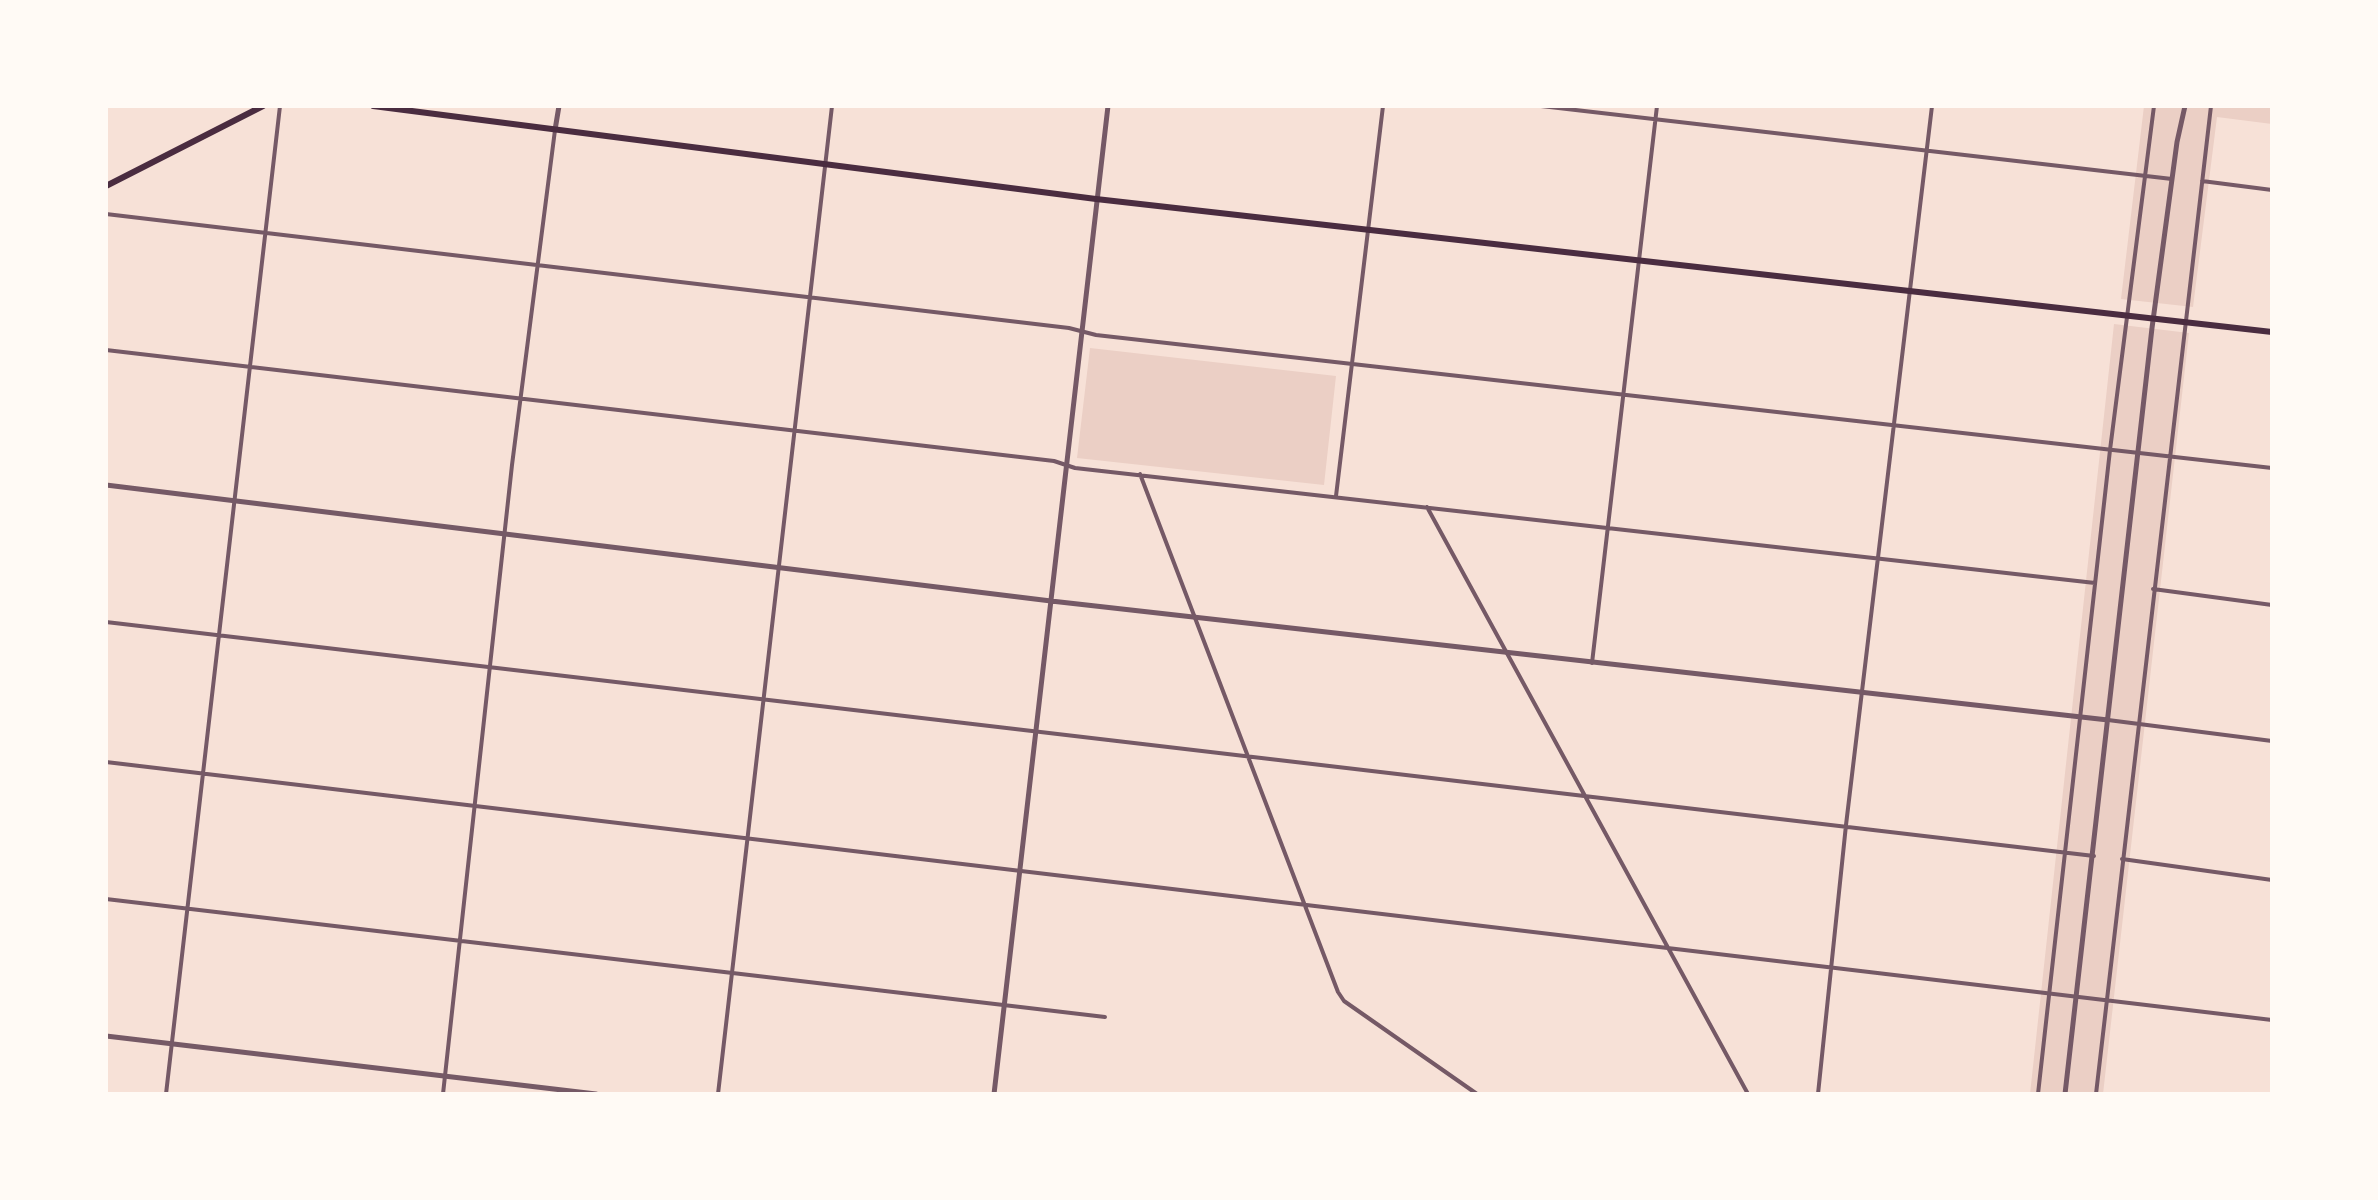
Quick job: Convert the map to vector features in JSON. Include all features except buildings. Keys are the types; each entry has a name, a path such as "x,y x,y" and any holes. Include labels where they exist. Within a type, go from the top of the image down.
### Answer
{"main road":[{"path":"106,186 263,106"},
{"path":"373,106 1096,199 2272,332"}],"street":[{"path":"166,1094 280,106"},
{"path":"443,1094 521,398 559,106"},
{"path":"718,1094 832,106"},
{"path":"994,1094 1108,106"},
{"path":"1336,496 1383,106"},
{"path":"1541,106 2172,179"},
{"path":"1592,663 1657,106"},
{"path":"1818,1094 1861,692 1932,106"},
{"path":"2038,1094 2110,450 2154,106"},
{"path":"2065,1094 2154,318 2185,106"},
{"path":"2096,1094 2183,321 2211,106"},
{"path":"2202,181 2272,190"},
{"path":"106,214 808,296 1081,330 1096,335 2272,468"},
{"path":"106,350 794,430 1140,474 2095,583"},
{"path":"1140,474 1192,617 1344,1001 1477,1094"},
{"path":"106,485 1051,601 2272,741"},
{"path":"1427,507 1748,1094"},
{"path":"2153,589 2272,605"},
{"path":"106,622 1247,759 1585,795 2094,856"},
{"path":"106,762 2272,1020"},
{"path":"2122,859 2272,880"},
{"path":"106,899 1105,1017"},
{"path":"106,1036 596,1094"}],"shaded area":[{"path":"2144,106 2272,106 2272,124 2217,117 2193,307 2121,299"},
{"path":"2114,324 2189,333 2103,1094 2030,1094"},
{"path":"1090,348 1336,376 1324,485 1077,458"}]}
